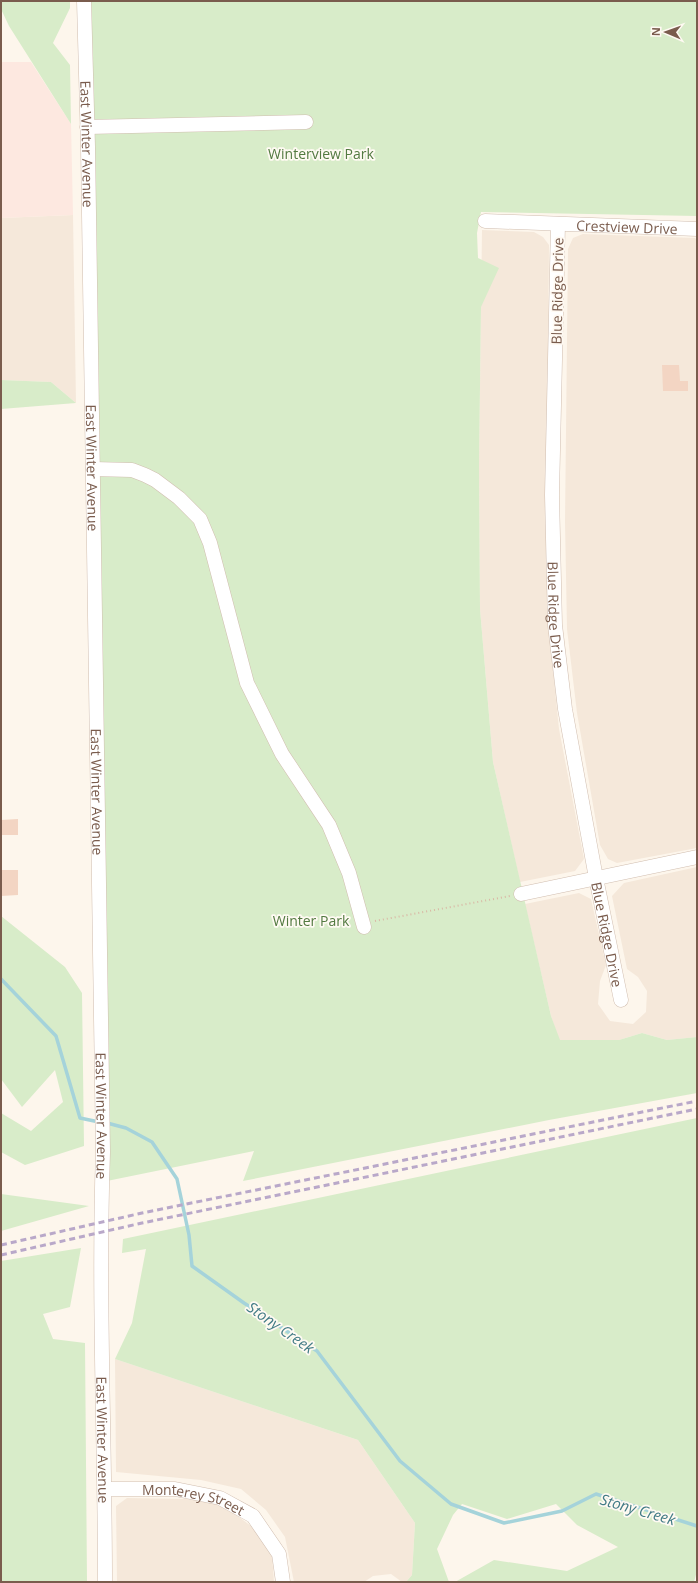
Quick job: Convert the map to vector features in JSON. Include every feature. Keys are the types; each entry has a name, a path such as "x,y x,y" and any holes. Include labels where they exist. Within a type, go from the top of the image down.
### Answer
{"street":[{"name":"East Winter Avenue","path":"84,1 93,469 103,1152 101,1318 105,1488 105,1582"},
{"path":"87,127 306,122"},
{"name":"Crestview Drive","path":"486,221 697,229"},
{"name":"Blue Ridge Drive","path":"558,224 552,494 555,625 564,709 621,1000"},
{"path":"93,469 132,470 145,475 155,480 180,499 200,519 210,543 247,683 282,754 329,825 348,872 364,927"},
{"path":"521,894 697,857"},
{"name":"Monterey Street","path":"105,1488 175,1489 220,1498 254,1516 279,1554 283,1582"}],"path":[{"path":"364,927 371,922 521,894"}],"shaded area":[{"path":"1,62 31,62 71,124 73,215 1,218"},
{"path":"73,215 76,403 51,382 1,380 1,218"},
{"path":"482,230 534,232 543,237 549,245 546,568 549,632 559,729 584,859 575,871 520,882 493,762 480,609 479,466"},
{"path":"583,234 695,238 697,240 697,848 617,863 608,859 600,845 577,713 567,629 565,522 568,249 573,238"},
{"path":"697,867 697,1037 667,1040 642,1033 619,1040 559,1040 551,1016 525,904 579,893 591,899 606,965 600,981 598,1004 610,1021 633,1024 646,1012 647,991 638,977 627,969 612,896 624,883"},
{"path":"115,1359 358,1440 415,1523 412,1575 406,1582 402,1582 391,1574 373,1576 364,1582 294,1582 285,1537 266,1510 241,1489 201,1480 116,1472"},
{"path":"127,1498 187,1499 223,1505 251,1526 272,1555 274,1582 117,1582 116,1506"}],"green space":[{"path":"1,1 70,1 70,8 53,43 70,65 71,124 9,26 1,9"},
{"name":"Winter Park","path":"86,1 697,1 697,216 481,212 477,233 478,258 499,268 481,307 479,466 480,609 493,762 551,1016 560,1040 619,1040 642,1033 667,1040 697,1037 697,1093 549,1120 243,1181 254,1151 102,1182"},
{"path":"1,380 51,382 76,403 1,409"},
{"path":"1,916 65,967 82,993 84,1146 25,1165 1,1152 1,1113 31,1131 63,1102 55,1070 22,1107 1,1079"},
{"path":"697,1118 697,1571 694,1582 455,1582 494,1560 567,1571 618,1547 577,1525 556,1504 507,1519 462,1504 453,1515 437,1549 449,1582 406,1582 412,1575 415,1523 358,1440 115,1359 132,1323 146,1249 122,1253 123,1239"},
{"path":"1,1194 89,1206 1,1231"},
{"path":"81,1248 70,1307 43,1314 53,1339 85,1343 87,1582 1,1582 1,1261"}],"building":[{"path":"662,365 679,365 680,381 688,381 688,391 663,391"},
{"path":"18,819 18,835 1,835 1,820"},
{"path":"1,870 18,870 18,895 1,896"}],"waterway":[{"name":"Stony Creek","path":"1,979 56,1036 80,1118 99,1122"},
{"name":"Stony Creek","path":"107,1123 126,1128 152,1142 177,1179 189,1235 192,1266 244,1303 317,1351 400,1461 451,1504 504,1523 562,1511 596,1494 697,1526"}],"railway":[{"path":"1,1245 142,1213 697,1101"},
{"path":"1,1255 142,1223 697,1109"}],"park label":[{"name":"Winterview Park","path":"321,153"}]}
